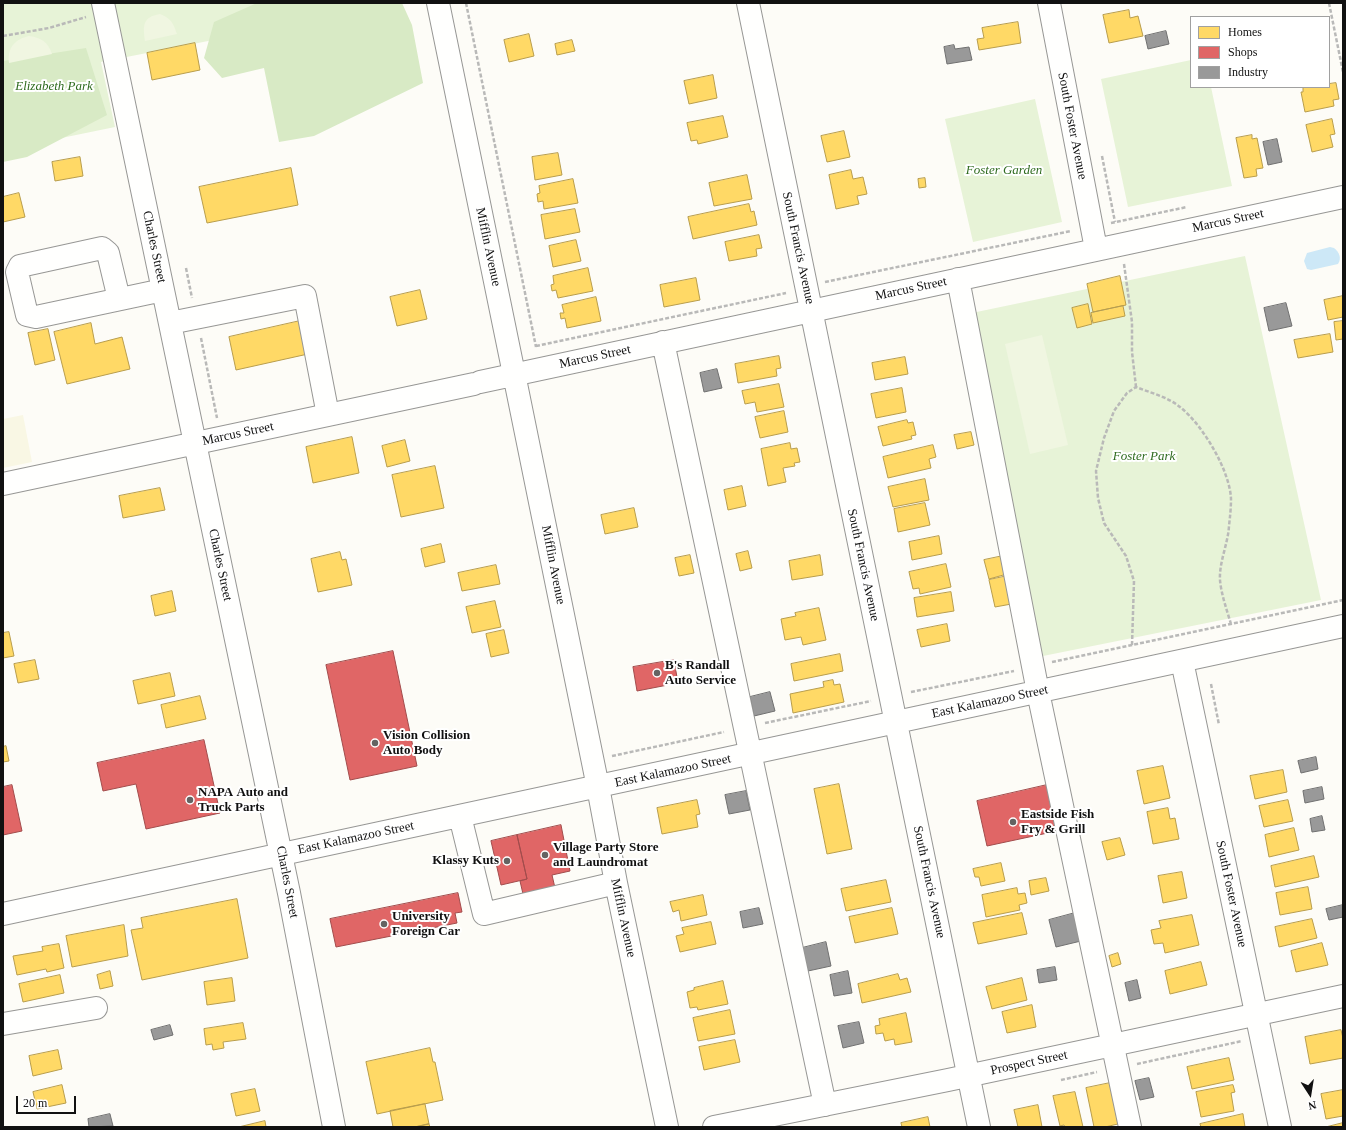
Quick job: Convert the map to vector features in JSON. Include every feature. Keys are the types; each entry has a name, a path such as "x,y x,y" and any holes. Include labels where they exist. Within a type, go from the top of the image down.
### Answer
{"street":[{"name":"Mifflin Avenue","path":"438,3 598,787 616,883 667,1127"},
{"name":"South Francis Avenue","path":"748,3 979,1127"},
{"name":"South Foster Avenue","path":"1049,3 1096,249"},
{"name":"Charles Street","path":"104,7 281,854 334,1127"},
{"name":"Marcus Street","path":"3,484 1343,197"},
{"path":"119,299 108,253 102,248 20,266 17,272 28,314 36,317 163,290"},
{"path":"958,279 1038,692 1130,1127"},
{"path":"170,322 305,296 328,415"},
{"path":"663,342 825,1105"},
{"name":"East Kalamazoo Street","path":"3,914 1343,626"},
{"name":"South Foster Avenue","path":"1182,660 1280,1127"},
{"path":"460,816 484,914 616,883"},
{"name":"Prospect Street","path":"714,1127 968,1076 1343,996"},
{"path":"3,1024 96,1008"}],"path":[{"path":"466,3 541,369"},
{"path":"1329,3 1343,72"},
{"path":"3,36 49,28 104,7"},
{"path":"536,346 806,288 826,282 1191,206"},
{"path":"1121,244 1132,322 1132,352 1136,387"},
{"path":"186,268 221,438"},
{"path":"1136,387 1161,397 1180,407 1196,423 1212,446 1224,468 1231,498 1229,528 1220,580 1231,624"},
{"path":"1132,645 1134,581 1126,556 1104,523 1098,498 1096,471 1104,438 1114,412 1127,393 1136,387"},
{"path":"592,761 1343,600"}],"shaded area":[{"path":"23,415 32,462 3,468 3,419"}],"green space":[{"name":"Elizabeth Park","path":"3,3 402,3 101,62 115,127 3,150"},
{"path":"257,3 402,3 412,25 423,83 314,136 279,142 264,68 222,78 204,58 214,22"},
{"path":"160,14 172,22 177,34 145,41 145,23 150,17"},
{"path":"29,36 44,41 49,46 52,54 9,63 9,53 13,45 20,39"},
{"path":"86,48 107,115 27,157 3,162 3,61"},
{"path":"1190,60 1190,88 1211,88 1232,186 1128,207 1101,79"},
{"name":"Foster Garden","path":"1035,99 1062,222 973,242 945,119"},
{"name":"Foster Park","path":"1245,256 1321,600 1043,656 967,314"},
{"path":"1042,335 1068,445 1030,454 1005,344"}],"water":[{"path":"1330,247 1334,248 1339,253 1340,260 1338,264 1311,270 1307,269 1304,261 1307,253"}],"building: Homes":[{"path":"1129,10 1130,18 1138,16 1143,36 1109,43 1103,15"},
{"path":"1018,22 1021,43 979,50 977,39 984,38 982,28"},
{"path":"529,34 534,56 509,62 504,40"},
{"path":"572,40 575,51 557,55 555,44"},
{"path":"195,43 200,70 152,80 147,53"},
{"path":"713,75 717,98 689,104 684,81"},
{"path":"1336,83 1339,99 1333,100 1334,106 1305,112 1301,92 1303,92 1303,88 1330,88 1330,84"},
{"path":"723,116 728,137 698,144 697,140 691,141 687,123"},
{"path":"1332,119 1335,134 1330,135 1333,147 1312,152 1306,125"},
{"path":"844,131 850,157 827,162 821,136"},
{"path":"1252,135 1252,139 1257,138 1263,168 1256,169 1257,176 1244,178 1236,138"},
{"path":"558,153 562,175 535,180 532,157"},
{"path":"80,157 83,176 55,181 52,162"},
{"path":"291,168 298,205 207,223 199,187"},
{"path":"851,170 853,179 863,177 867,194 857,196 859,204 836,209 829,175"},
{"path":"747,175 752,199 714,206 709,183"},
{"path":"925,178 926,187 919,188 918,179"},
{"path":"573,179 578,203 544,209 543,201 538,202 537,194 540,193 539,186"},
{"path":"19,193 25,217 3,222 3,197"},
{"path":"749,204 751,212 754,211 757,225 693,239 688,217"},
{"path":"575,209 580,232 545,239 541,215"},
{"path":"759,235 762,248 756,249 757,256 729,261 725,242"},
{"path":"576,240 581,261 553,267 549,246"},
{"path":"588,268 593,291 558,298 556,290 552,291 551,285 554,284 553,276"},
{"path":"1120,276 1126,305 1093,312 1087,284"},
{"path":"696,278 700,300 664,307 660,285"},
{"path":"420,290 427,319 397,326 390,297"},
{"path":"1343,296 1343,317 1328,320 1324,300"},
{"path":"596,297 601,321 567,328 565,318 561,319 560,313 564,313 562,305"},
{"path":"1088,304 1092,324 1077,328 1072,308"},
{"path":"1123,306 1125,316 1093,323 1091,313"},
{"path":"300,321 308,354 236,370 229,337"},
{"path":"1343,321 1343,339 1336,340 1334,322"},
{"path":"91,323 95,344 122,337 130,369 67,384 54,332"},
{"path":"48,329 55,360 35,365 28,333"},
{"path":"1330,334 1333,352 1298,358 1294,340"},
{"path":"779,356 781,368 776,369 777,376 738,383 735,364"},
{"path":"905,357 908,374 875,380 872,363"},
{"path":"779,384 784,407 757,412 755,402 745,404 742,391"},
{"path":"902,388 906,412 876,418 871,394"},
{"path":"784,411 788,432 760,438 755,417"},
{"path":"907,420 908,423 913,422 916,435 911,436 912,439 883,446 878,427"},
{"path":"971,432 974,445 957,449 954,435"},
{"path":"352,437 359,473 313,483 306,447"},
{"path":"405,440 410,461 387,467 382,446"},
{"path":"790,443 791,449 797,448 800,462 794,463 795,466 783,468 786,482 768,486 761,449"},
{"path":"933,445 936,457 929,459 931,468 888,478 883,457"},
{"path":"435,466 444,508 401,517 392,475"},
{"path":"925,479 929,500 893,507 888,487"},
{"path":"742,486 746,506 728,510 724,490"},
{"path":"160,488 165,510 123,518 119,496"},
{"path":"925,503 930,525 898,532 894,509"},
{"path":"634,508 638,527 605,534 601,515"},
{"path":"939,536 942,554 912,560 909,542"},
{"path":"441,544 445,562 425,567 421,549"},
{"path":"748,551 752,568 740,571 736,554"},
{"path":"340,552 342,560 346,559 352,585 318,592 311,559"},
{"path":"690,555 694,573 679,576 675,558"},
{"path":"820,555 823,575 792,580 789,561"},
{"path":"1003,556 1007,574 989,579 984,560"},
{"path":"946,564 951,587 920,594 919,588 913,589 909,572"},
{"path":"496,565 500,584 462,591 458,573"},
{"path":"1012,575 1017,603 995,607 989,580"},
{"path":"172,591 176,611 155,616 151,596"},
{"path":"951,592 954,611 917,617 914,598"},
{"path":"495,601 501,627 472,633 466,607"},
{"path":"819,608 826,640 803,645 801,637 785,640 781,619 796,616 795,613"},
{"path":"947,624 950,641 921,647 917,630"},
{"path":"504,630 509,653 491,657 486,634"},
{"path":"9,632 14,656 3,658 3,633"},
{"path":"840,654 843,671 794,681 791,664"},
{"path":"35,660 39,679 18,683 14,664"},
{"path":"170,673 175,696 138,704 133,681"},
{"path":"833,680 834,685 840,684 844,702 793,713 790,694 824,687 823,682"},
{"path":"200,696 206,719 166,728 161,705"},
{"path":"6,746 9,761 3,762 3,747"},
{"path":"1163,766 1170,798 1144,804 1137,771"},
{"path":"1283,770 1287,792 1255,799 1250,776"},
{"path":"839,784 852,849 827,854 814,789"},
{"path":"697,800 700,814 696,815 698,827 662,834 657,808"},
{"path":"1288,800 1293,821 1264,827 1259,806"},
{"path":"1168,808 1170,819 1175,818 1179,839 1153,844 1147,812"},
{"path":"1294,828 1299,850 1269,857 1265,835"},
{"path":"1120,838 1125,855 1107,860 1102,842"},
{"path":"1314,856 1319,877 1275,887 1271,866"},
{"path":"1001,863 1005,881 981,886 979,877 975,877 973,869"},
{"path":"1182,872 1187,898 1163,903 1158,876"},
{"path":"1046,878 1049,891 1031,895 1029,881"},
{"path":"886,880 891,902 846,911 841,889"},
{"path":"1308,887 1312,909 1280,915 1276,893"},
{"path":"1017,888 1018,894 1025,893 1027,903 1019,905 1020,910 986,917 982,895"},
{"path":"703,895 707,915 681,921 679,910 673,912 670,902"},
{"path":"237,899 248,958 142,980 131,930 143,928 141,918"},
{"path":"892,908 898,934 855,943 849,917"},
{"path":"1022,913 1027,934 978,944 973,923"},
{"path":"1192,915 1199,945 1165,953 1163,943 1154,944 1151,930 1161,928 1159,921"},
{"path":"1312,919 1317,938 1279,947 1275,927"},
{"path":"711,922 716,944 680,952 676,936 684,934 682,928"},
{"path":"124,925 128,956 72,967 66,936"},
{"path":"1322,943 1328,965 1296,972 1291,951"},
{"path":"59,944 64,968 47,972 46,969 17,975 13,956 43,951 42,947"},
{"path":"1118,953 1121,964 1112,967 1109,956"},
{"path":"1201,962 1207,985 1170,994 1165,971"},
{"path":"110,971 113,986 100,989 97,975"},
{"path":"898,974 900,980 907,978 911,992 862,1003 858,984"},
{"path":"60,975 64,993 23,1002 19,984"},
{"path":"232,978 235,1001 207,1005 204,982"},
{"path":"1022,978 1027,1000 992,1009 986,987"},
{"path":"723,981 728,1004 698,1010 697,1007 690,1008 687,992 694,990 694,988"},
{"path":"1032,1005 1036,1027 1007,1033 1002,1012"},
{"path":"730,1010 735,1034 698,1041 693,1018"},
{"path":"906,1013 912,1042 895,1045 894,1039 885,1041 883,1033 876,1034 875,1026 880,1025 879,1019"},
{"path":"243,1023 246,1039 223,1042 224,1048 213,1050 212,1044 206,1045 204,1029"},
{"path":"1341,1030 1343,1038 1343,1058 1310,1064 1305,1037"},
{"path":"735,1040 740,1062 704,1070 699,1047"},
{"path":"430,1048 433,1062 435,1062 443,1100 377,1114 366,1062"},
{"path":"58,1050 62,1069 33,1076 29,1056"},
{"path":"1229,1058 1234,1080 1192,1089 1187,1067"},
{"path":"1110,1083 1118,1124 1105,1127 1094,1127 1086,1088"},
{"path":"62,1085 66,1103 37,1109 33,1092"},
{"path":"1233,1085 1235,1092 1231,1093 1234,1111 1201,1117 1196,1092"},
{"path":"255,1089 260,1111 236,1116 231,1094"},
{"path":"1343,1090 1343,1116 1326,1119 1321,1094"},
{"path":"1075,1092 1083,1127 1060,1126 1053,1096"},
{"path":"425,1104 429,1124 415,1127 393,1127 390,1111"},
{"path":"1038,1105 1042,1127 1018,1127 1014,1110"},
{"path":"1243,1114 1245,1127 1201,1127 1200,1124"},
{"path":"928,1117 930,1127 902,1127 901,1123"},
{"path":"265,1121 266,1127 239,1127"},
{"path":"1343,1123 1343,1127 1326,1127"},
{"path":"429,1124 430,1127 415,1127"}],"building: Shops":[{"path":"393,651 417,766 350,780 326,665"},
{"path":"674,660 678,683 637,691 633,667"},
{"path":"204,740 220,813 146,829 136,784 103,791 97,763"},
{"path":"12,785 22,831 3,835 3,787"},
{"path":"1047,785 1057,831 987,846 977,801"},
{"path":"561,825 570,871 552,875 555,888 523,894 520,881 527,879 517,835"},
{"path":"517,835 527,879 501,885 491,841"},
{"path":"458,893 462,912 455,913 457,923 336,947 330,919"}],"building: Industry":[{"path":"1166,31 1169,44 1148,49 1145,36"},
{"path":"954,45 955,49 969,47 972,60 947,64 944,47"},
{"path":"1277,139 1282,162 1268,165 1263,142"},
{"path":"1286,303 1292,326 1269,331 1264,308"},
{"path":"717,369 722,388 704,392 700,373"},
{"path":"770,692 775,711 754,716 750,697"},
{"path":"1316,757 1318,769 1301,773 1298,761"},
{"path":"1322,787 1324,799 1305,803 1303,791"},
{"path":"746,791 750,810 729,814 725,795"},
{"path":"1322,816 1325,830 1312,832 1310,819"},
{"path":"1343,905 1343,917 1329,920 1326,909"},
{"path":"759,908 763,924 743,928 740,912"},
{"path":"1075,913 1081,941 1056,947 1049,920"},
{"path":"826,942 831,966 808,971 802,948"},
{"path":"1055,967 1057,980 1039,983 1037,970"},
{"path":"848,971 852,993 834,996 830,975"},
{"path":"1137,980 1141,998 1129,1001 1125,983"},
{"path":"859,1022 864,1043 843,1048 838,1026"},
{"path":"170,1025 173,1035 154,1040 151,1030"},
{"path":"1149,1078 1154,1097 1140,1100 1135,1081"},
{"path":"110,1114 113,1126 89,1127 88,1119"}],"place":[{"name":"B's Randall Auto Service","path":"657,673"},
{"name":"Vision Collision Auto Body","path":"375,743"},
{"name":"NAPA Auto and Truck Parts","path":"190,800"},
{"name":"Eastside Fish Fry & Grill","path":"1013,822"},
{"name":"Village Party Store and Laundromat","path":"545,855"},
{"name":"Klassy Kuts","path":"507,861"},
{"name":"University Foreign Car","path":"384,924"}]}
